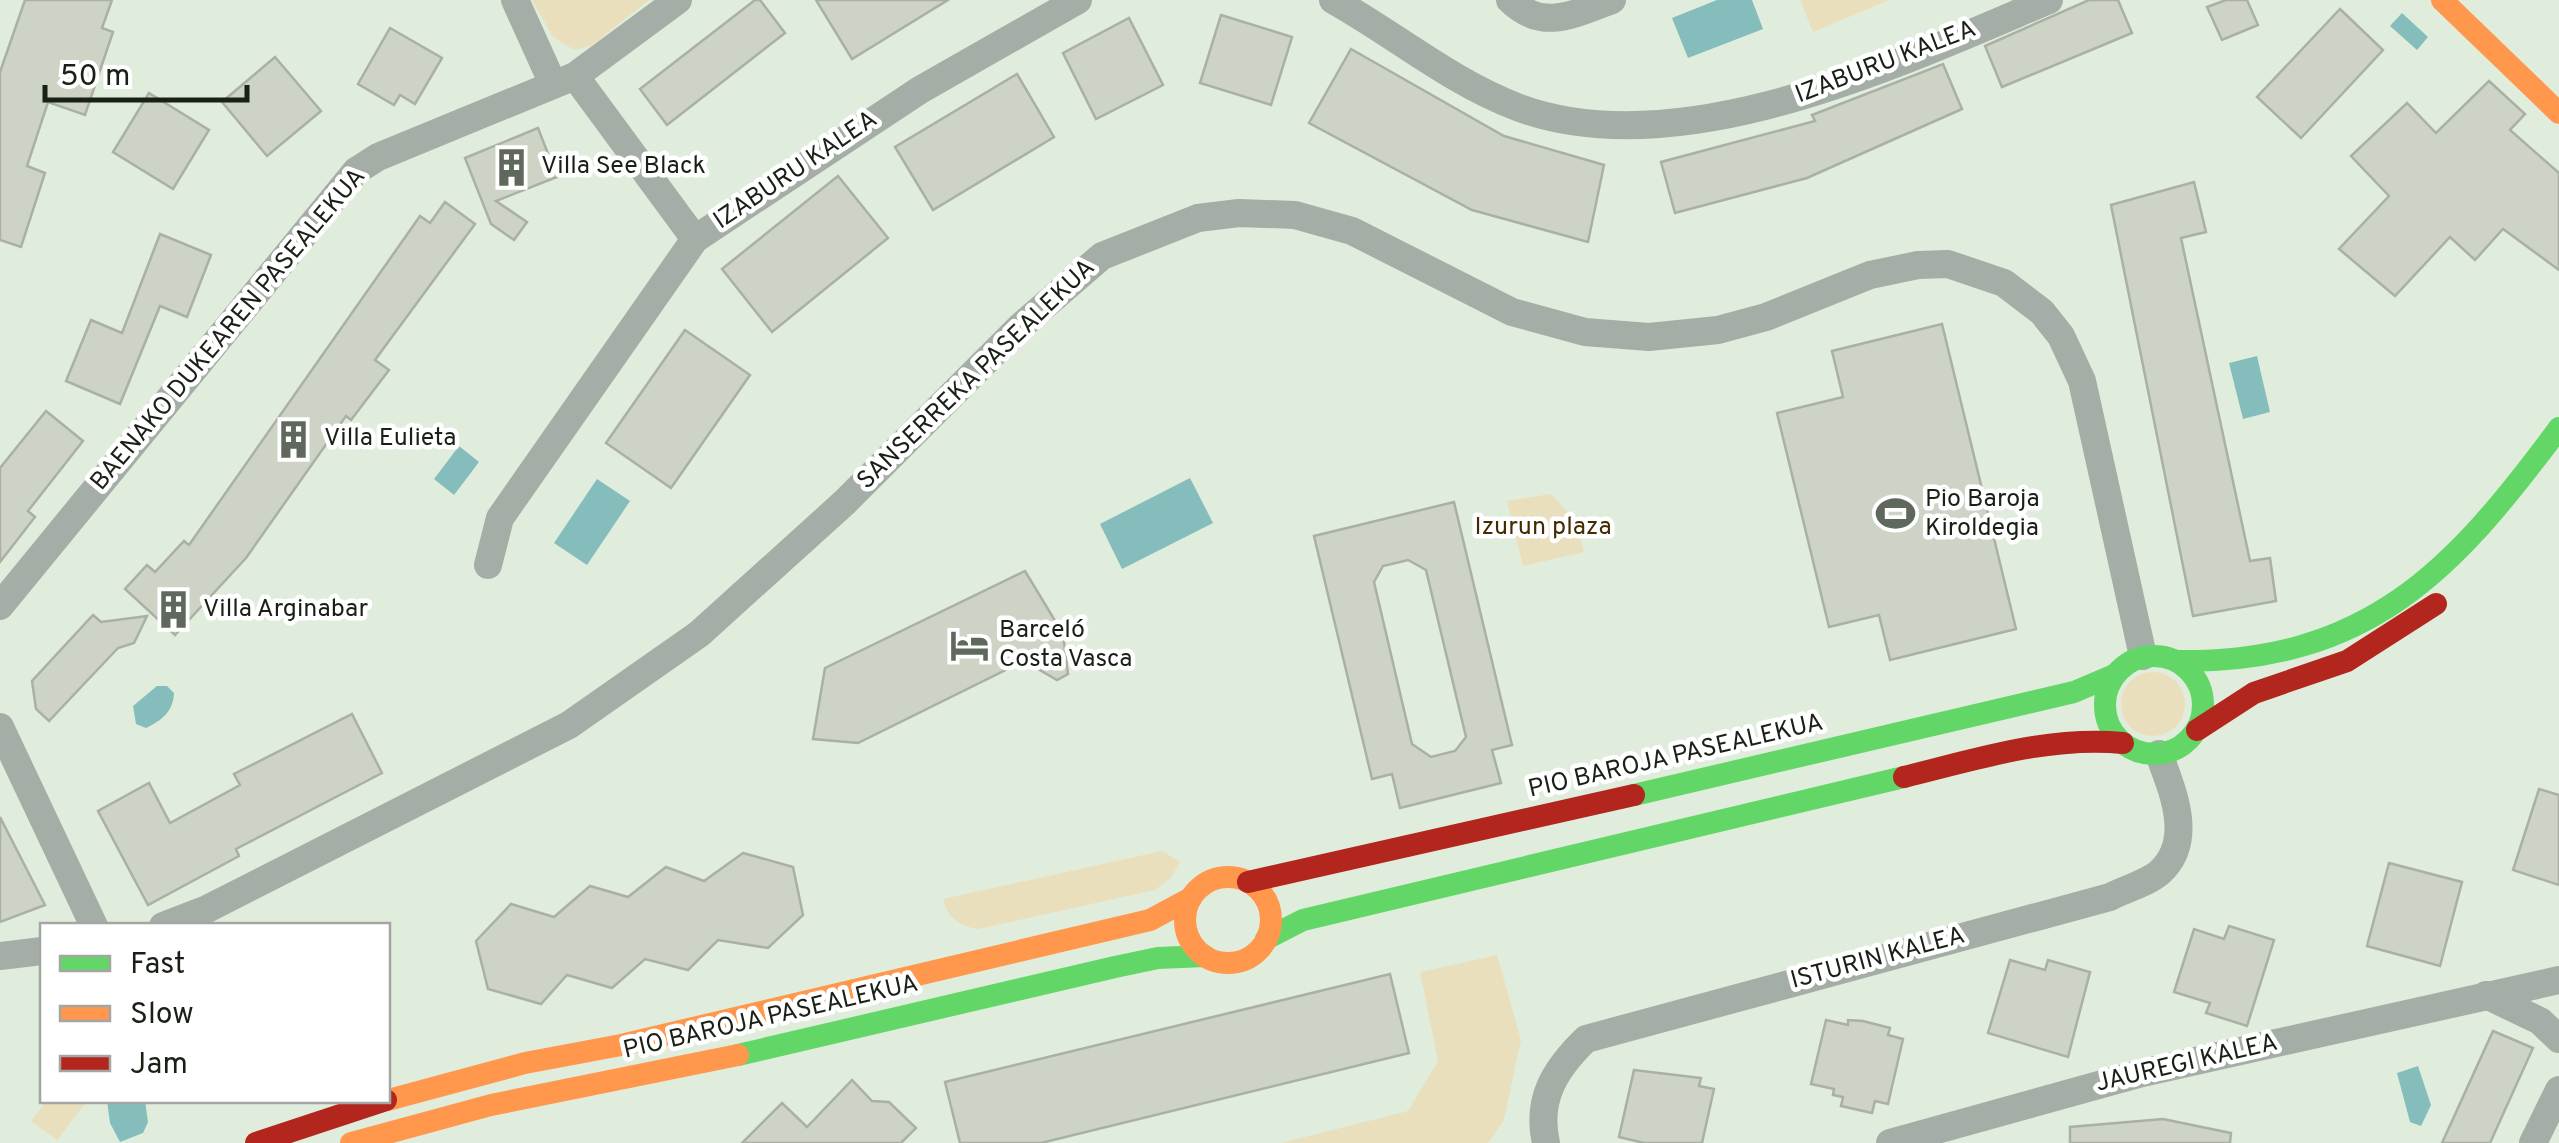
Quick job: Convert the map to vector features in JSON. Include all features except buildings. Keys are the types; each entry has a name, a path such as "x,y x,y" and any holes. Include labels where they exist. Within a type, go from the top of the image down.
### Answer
{"main road":[{"path":"2442,0 2559,114"},
{"path":"2143,656 2237,662 2267,657 2336,633 2399,600 2478,533 2559,428"},
{"path":"2493,548 2559,463"},
{"path":"1266,939 1269,907 1248,882 1219,878 1192,898 1187,930 1205,956 1216,961 1240,961 1266,939 1303,920 2037,744 2080,739 2123,743 2159,754 2174,750 2254,693 2347,661 2380,643 2454,588"},
{"name":"PIO BAROJA PASEALEKUA","path":"1248,882 1304,873 2058,696 2114,675 2143,656"},
{"path":"2178,661 2197,679 2202,692 2202,718 2197,730"},
{"path":"2114,675 2105,711 2123,743"},
{"name":"PIO BAROJA PASEALEKUA","path":"390,1099 525,1063 621,1046 1150,920 1192,898"},
{"name":"PIO BAROJA PASEALEKUA","path":"351,1143 491,1105 627,1081 1115,967 1158,958 1205,956"},
{"name":"PIO BAROJA PASEALEKUA","path":"256,1143 378,1103"}],"street":[{"path":"515,0 564,80 695,239"},
{"name":"BAENAKO DUKEAREN PASEALEKUA","path":"0,606 356,171 378,156 564,80 678,0"},
{"name":"IZABURU KALEA","path":"488,565 500,518 695,239 920,90 1078,0"},
{"name":"IZABURU KALEA","path":"1332,0 1476,88 1518,108 1610,124 1661,124 1796,99 2048,0"},
{"path":"1510,0 1523,13 1542,20 1560,20 1612,0"},
{"name":"SANSERREKA PASEALEKUA","path":"170,923 207,909 569,724 699,634 845,502 1021,326 1102,256 1198,218 1238,213 1295,215 1352,232 1512,312 1586,332 1650,337 1718,330 1766,317 1870,274 1918,265 1948,264 2004,283 2042,312 2061,336 2082,380 2143,656"},
{"path":"0,727 93,923"},
{"name":"ISTURIN KALEA","path":"1546,1143 1542,1128 1545,1094 1562,1063 1586,1040 2110,897 2160,872 2175,848 2180,818 2159,754"},
{"path":"0,956 40,950"},
{"name":"JAUREGI KALEA","path":"1894,1142 2142,1073 2559,980"},
{"path":"2486,995 2540,1021 2559,1039"},
{"path":"2533,1143 2559,1090"}],"green space":[{"path":"532,0 649,0 591,46 574,50 553,37"},
{"path":"1800,0 1889,0 1813,32"},
{"name":"Izurun plaza","path":"1551,494 1574,519 1584,552 1523,566 1507,501"},
{"path":"2153,672 2175,682 2185,704 2175,726 2153,736 2131,726 2121,704 2131,682"},
{"path":"1162,851 1180,862 1171,878 1155,890 978,929 955,920 943,899"},
{"path":"1497,955 1521,1040 1504,1120 1488,1143 1281,1143 1408,1111 1438,1061 1420,972"},
{"path":"44,1103 85,1103 57,1140 31,1121"}],"water":[{"path":"1717,0 1752,0 1763,29 1688,58 1672,18"},
{"path":"2402,13 2428,37 2417,50 2390,26"},
{"path":"2257,356 2270,412 2243,419 2229,363"},
{"path":"459,446 479,462 454,495 434,479"},
{"path":"1190,478 1213,523 1122,569 1100,524"},
{"path":"597,479 630,501 587,565 554,543"},
{"path":"157,686 167,686 174,693 169,710 146,728 136,724 133,706"},
{"path":"2418,1066 2431,1105 2421,1126 2410,1122 2397,1073"},
{"path":"107,1103 145,1103 148,1122 143,1133 120,1142 110,1123"}],"traffic: fast":[{"path":"2178,661 2245,657 2303,646 2354,626 2400,599 2442,565 2481,525 2559,428"},
{"path":"2154,656 2173,659 2189,670 2200,686 2203,705 2200,724 2189,740 2173,751 2154,754 2135,751 2119,740 2108,724 2105,705 2108,686 2119,670 2135,659 2154,656"},
{"path":"1634,795 2074,692 2114,675"},
{"path":"1266,939 1303,920 1904,777"},
{"path":"738,1055 1115,967 1158,958 1205,956"}],"traffic: slow":[{"path":"2442,0 2559,113"},
{"path":"1228,877 1258,890 1271,920 1258,950 1228,963 1198,950 1185,920 1198,890 1228,877"},
{"path":"390,1099 525,1063 621,1045 1150,920 1191,898"},
{"path":"351,1143 491,1105 738,1055"}],"traffic: jam":[{"path":"2197,730 2254,693 2347,661 2436,604"},
{"path":"1904,777 2040,746 2123,743"},
{"path":"1248,882 1634,795"},
{"path":"256,1143 377,1103"}],"place":[{"name":"Villa See Black","path":"511,167"},
{"name":"Villa Eulieta","path":"294,439"},
{"name":"Pio Baroja Kiroldegia","path":"1895,514"},
{"name":"Villa Arginabar","path":"173,610"},
{"name":"Barceló Costa Vasca","path":"969,645"}]}
